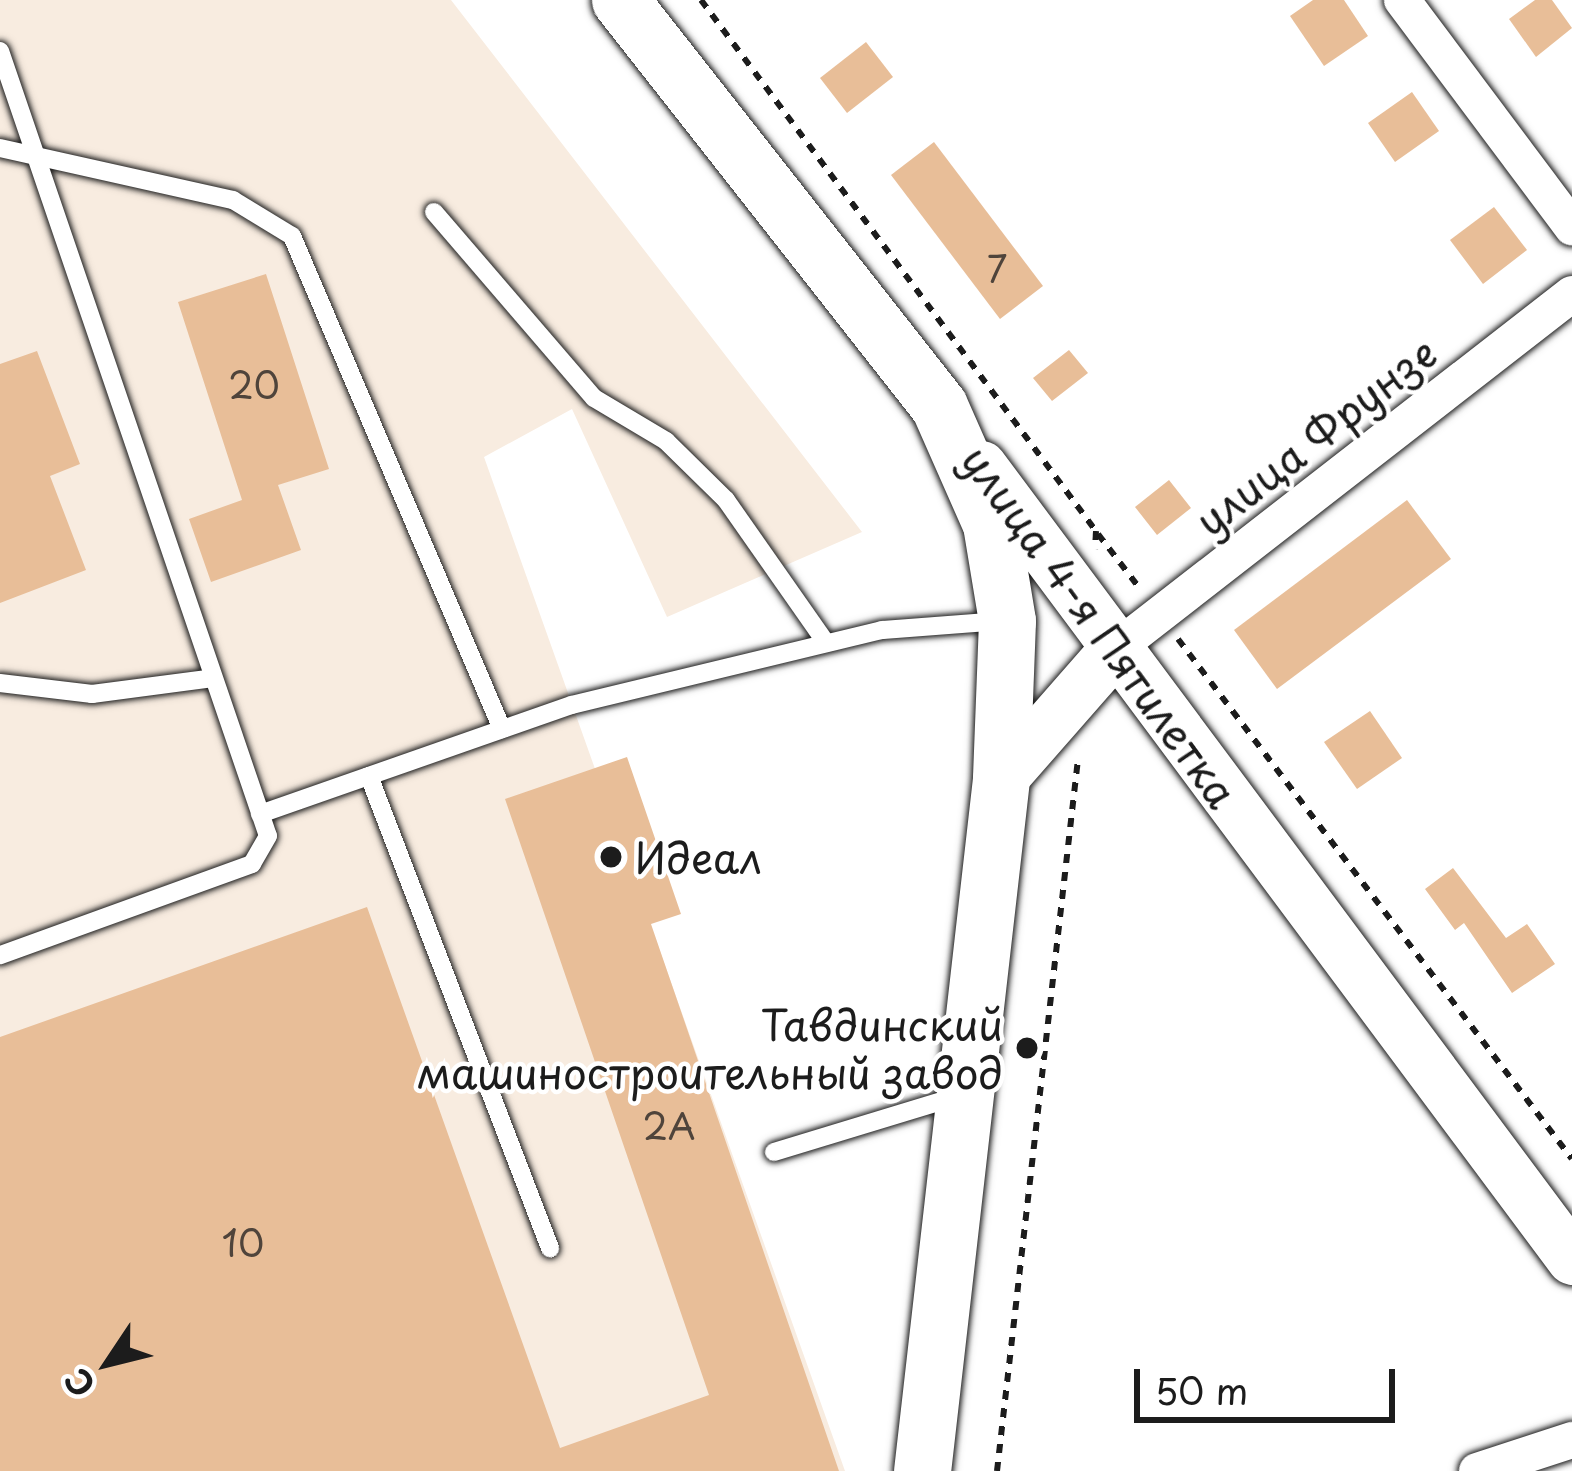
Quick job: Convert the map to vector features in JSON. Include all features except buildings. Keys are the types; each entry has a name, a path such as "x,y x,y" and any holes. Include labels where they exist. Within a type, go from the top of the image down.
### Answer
{"main road":[{"name":"улица 4-я Пятилетка","path":"620,0 939,406"},
{"path":"922,1471 1001,779 1007,621 991,524 939,406"}],"street":[{"path":"1402,0 1572,226"},
{"name":"улица Фрунзе","path":"1114,650 1572,294"},
{"name":"улица 4-я Пятилетка","path":"939,406 1114,650 1572,1259"},
{"path":"1001,779 1114,650"},
{"path":"1477,1471 1572,1440"}],"lane":[{"path":"0,51 28,148 268,836 252,864 0,955"},
{"path":"0,148 28,148 233,200 292,236 502,729"},
{"path":"434,212 594,398 666,441 726,500 826,644"},
{"path":"260,814 502,729 826,644 882,630 1007,621"},
{"path":"0,683 92,694 213,678"},
{"path":"369,776 550,1248"},
{"path":"775,1152 965,1094"}],"path":[{"path":"1096,531 1572,1160"}],"shaded area":[{"path":"0,0 451,0 862,532 667,617 572,409 484,457 845,1471 0,1471"}],"place":[{"name":"Идеал","path":"611,857"},
{"name":"Тавдинский машиностроительный завод","path":"1027,1048"}]}
